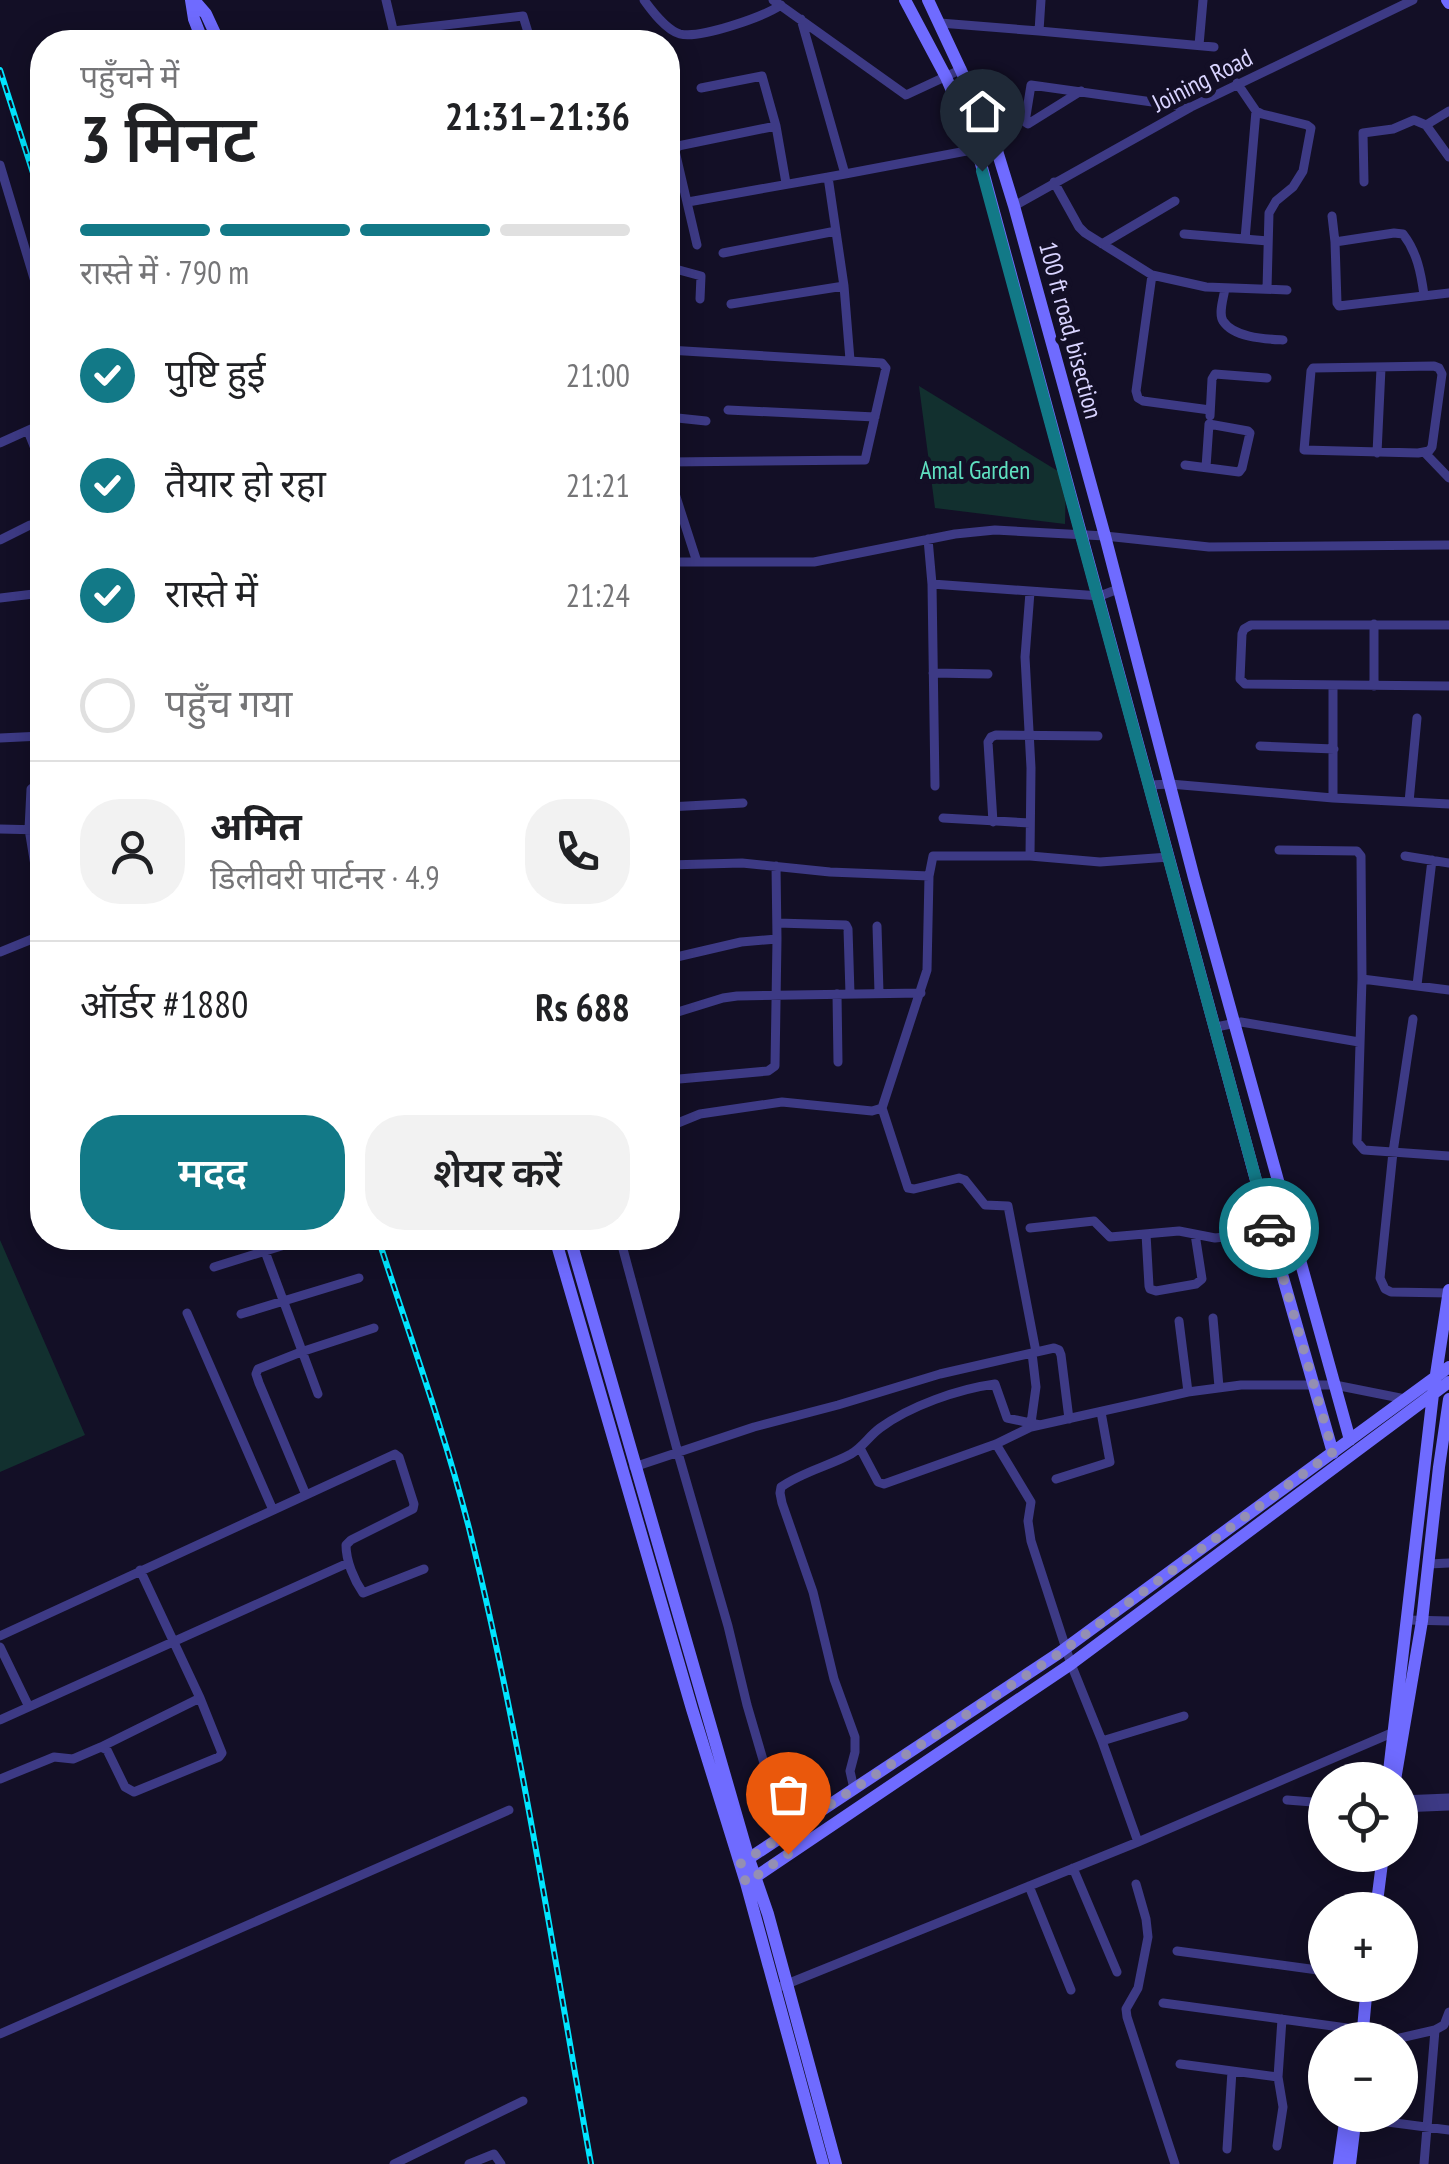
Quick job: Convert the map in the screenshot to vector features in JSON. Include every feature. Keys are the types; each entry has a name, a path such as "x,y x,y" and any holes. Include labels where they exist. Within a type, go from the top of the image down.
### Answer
{"street":[{"path":"193,0 198,30"},
{"path":"193,0 213,30"},
{"path":"386,0 393,30"},
{"path":"520,0 527,30"},
{"path":"644,0 671,30"},
{"name":"100 ft road, bisection","path":"905,0 946,77 977,150 1333,1452"},
{"name":"100 ft road, bisection","path":"928,0 994,141 1014,206 1350,1440"},
{"path":"1038,31 1040,0"},
{"path":"1199,45 1203,0"},
{"name":"Joining Road","path":"1014,206 1190,107 1414,0"},
{"path":"680,33 750,21 777,3 906,95 962,68"},
{"path":"402,30 522,16"},
{"path":"802,19 844,174"},
{"path":"940,23 1214,46"},
{"path":"702,88 762,76 786,183"},
{"path":"1237,84 1256,111 1307,124 1311,131 1304,172 1271,208 1267,288"},
{"path":"1081,91 1026,122 1030,85 1081,91 1190,107"},
{"path":"1245,239 1256,111"},
{"path":"1426,126 1449,112"},
{"path":"1364,182 1363,133 1393,129 1414,120 1426,126 1449,156"},
{"path":"680,147 776,126"},
{"path":"688,202 977,150 994,141"},
{"path":"0,165 30,265"},
{"path":"680,166 697,245"},
{"path":"828,177 850,360"},
{"path":"1054,182 1079,226 1152,275 1225,288 1287,290"},
{"path":"1102,244 1174,202"},
{"path":"1332,216 1339,306 1449,293"},
{"path":"723,253 836,230"},
{"path":"1184,234 1268,240"},
{"path":"1336,242 1403,234 1412,246 1424,295"},
{"path":"1003,250 1024,244"},
{"path":"680,271 700,276 700,299"},
{"path":"1152,275 1138,398 1143,402 1210,410"},
{"path":"731,304 844,286"},
{"path":"1225,288 1221,314 1226,324 1252,338 1284,340"},
{"path":"1020,315 1042,310"},
{"path":"680,351 885,365 867,458 861,462 680,462"},
{"path":"1434,366 1441,370 1432,447 1425,453 1305,451 1312,370 1380,368 1434,366"},
{"path":"1377,453 1380,368"},
{"path":"1206,467 1212,379 1216,374 1267,378"},
{"path":"728,410 874,417"},
{"path":"680,418 706,421"},
{"path":"1185,466 1238,472 1242,468 1251,434 1210,424"},
{"path":"0,443 28,430 30,435"},
{"path":"1425,453 1449,478"},
{"path":"680,520 698,562"},
{"path":"0,540 30,524"},
{"path":"680,562 814,562 994,530 1209,547 1449,545"},
{"path":"928,539 935,786"},
{"path":"932,584 1100,596 1118,589"},
{"path":"1030,592 1025,658 1032,768 1030,856"},
{"path":"0,598 30,594"},
{"path":"1449,624 1251,624 1244,628 1240,679 1243,683 1333,687 1449,686"},
{"path":"1374,624 1374,686"},
{"path":"932,674 988,674"},
{"path":"1333,687 1333,798"},
{"path":"1409,802 1417,718"},
{"path":"993,822 988,742 991,737 1098,736"},
{"path":"0,738 30,737"},
{"path":"1260,746 1334,749"},
{"path":"1150,785 1449,804"},
{"path":"680,806 743,803"},
{"path":"30,809 30,835"},
{"path":"943,818 1030,823"},
{"path":"0,828 29,829"},
{"path":"1279,850 1360,853 1362,979 1357,1142 1364,1150 1449,1156"},
{"path":"1036,1424 1034,1352 1008,1206 985,1205 962,1178 914,1190 908,1188 882,1108 928,970 929,876 934,855 1030,856 1100,862 1169,857"},
{"path":"1406,856 1449,863"},
{"path":"1417,985 1432,860"},
{"path":"680,865 742,863 929,876"},
{"path":"680,1079 768,1072 776,1066 776,866"},
{"path":"776,923 846,925 850,994"},
{"path":"877,926 879,994"},
{"path":"680,956 741,942 776,939"},
{"path":"0,952 30,940"},
{"path":"1362,979 1449,990"},
{"path":"680,1012 723,998 921,993"},
{"path":"837,994 838,1062"},
{"path":"1395,1762 1429,1564 1437,1467 1433,1394 1449,1292 1391,1292 1380,1278 1412,1020"},
{"path":"1216,1026 1235,1022 1358,1042"},
{"path":"680,1122 700,1114 782,1102 872,1111 882,1108"},
{"path":"1030,1228 1094,1221 1110,1237 1179,1231 1215,1238 1291,1226"},
{"path":"1146,1234 1149,1286 1156,1291 1196,1284 1202,1278 1196,1234"},
{"path":"214,1266 264,1250 318,1394"},
{"path":"559,1250 629,1469 836,2164"},
{"path":"573,1250 629,1469"},
{"path":"623,1250 785,1835"},
{"path":"240,1314 359,1278"},
{"path":"187,1313 272,1510"},
{"path":"1214,1318 1218,1387"},
{"path":"1179,1321 1188,1392"},
{"path":"306,1494 256,1374 261,1367 374,1328"},
{"path":"629,1469 754,1427 940,1374 1054,1348 1060,1352 1069,1419"},
{"path":"751,1880 1071,1664 1409,1404 1449,1367"},
{"path":"744,1861 1066,1648 1350,1440 1449,1382"},
{"path":"854,1790 850,1771 856,1737 834,1679 820,1612 781,1487 860,1448 878,1429 954,1393 993,1384 1007,1418 1036,1424"},
{"path":"860,1448 878,1482 884,1484 996,1444 1036,1424 1218,1387 1335,1385 1409,1404"},
{"path":"1392,1762 1407,1620 1449,1399"},
{"path":"1056,1479 1110,1462 1102,1412"},
{"path":"996,1444 1030,1502 1031,1542 1071,1664 1138,1842"},
{"path":"0,1636 395,1454 414,1504 412,1509 351,1540 346,1545 348,1563 364,1592 424,1569"},
{"path":"0,1720 348,1563"},
{"path":"1429,1564 1449,1563"},
{"path":"101,1747 125,1787 134,1792 219,1757 222,1749 140,1570"},
{"path":"1407,1620 1449,1621"},
{"path":"0,1647 29,1707"},
{"path":"0,1779 54,1757 73,1759 200,1698"},
{"path":"1102,1740 1184,1716"},
{"path":"781,1986 1138,1842 1394,1732"},
{"path":"1418,1799 1449,1798"},
{"path":"1287,1800 1308,1802"},
{"path":"1418,1807 1449,1806"},
{"path":"0,2034 510,1810"},
{"path":"1074,1868 1117,1972"},
{"path":"1136,1884 1148,1937 1138,1988 1126,2017 1175,2164"},
{"path":"1029,1886 1071,1990"},
{"path":"1178,1950 1308,1969"},
{"path":"781,1986 823,2164"},
{"path":"1163,2003 1308,2024"},
{"path":"1418,2034 1444,2025 1449,2012"},
{"path":"1277,2146 1283,2107 1278,2077 1282,2019"},
{"path":"1424,2164 1434,2030"},
{"path":"1180,2064 1278,2077"},
{"path":"1227,2149 1232,2071"},
{"path":"394,2164 523,2101"},
{"path":"1418,2126 1449,2130"},
{"path":"1339,2164 1348,2132"},
{"path":"1350,2164 1352,2132"},
{"path":"469,2164 494,2154 501,2164"}],"green space":[{"name":"Amal Garden","path":"919,386 1066,476 1065,524 935,508"},
{"path":"0,1240 85,1435 0,1472"}],"railway":[{"path":"0,70 30,164"},
{"path":"382,1250 449,1455 488,1607 591,2164"}],"way so far":[{"path":"788,1854 746,1883 740,1864 1060,1653 1333,1452 1269,1228"}],"route":[{"path":"982,171 1269,1228"}]}
